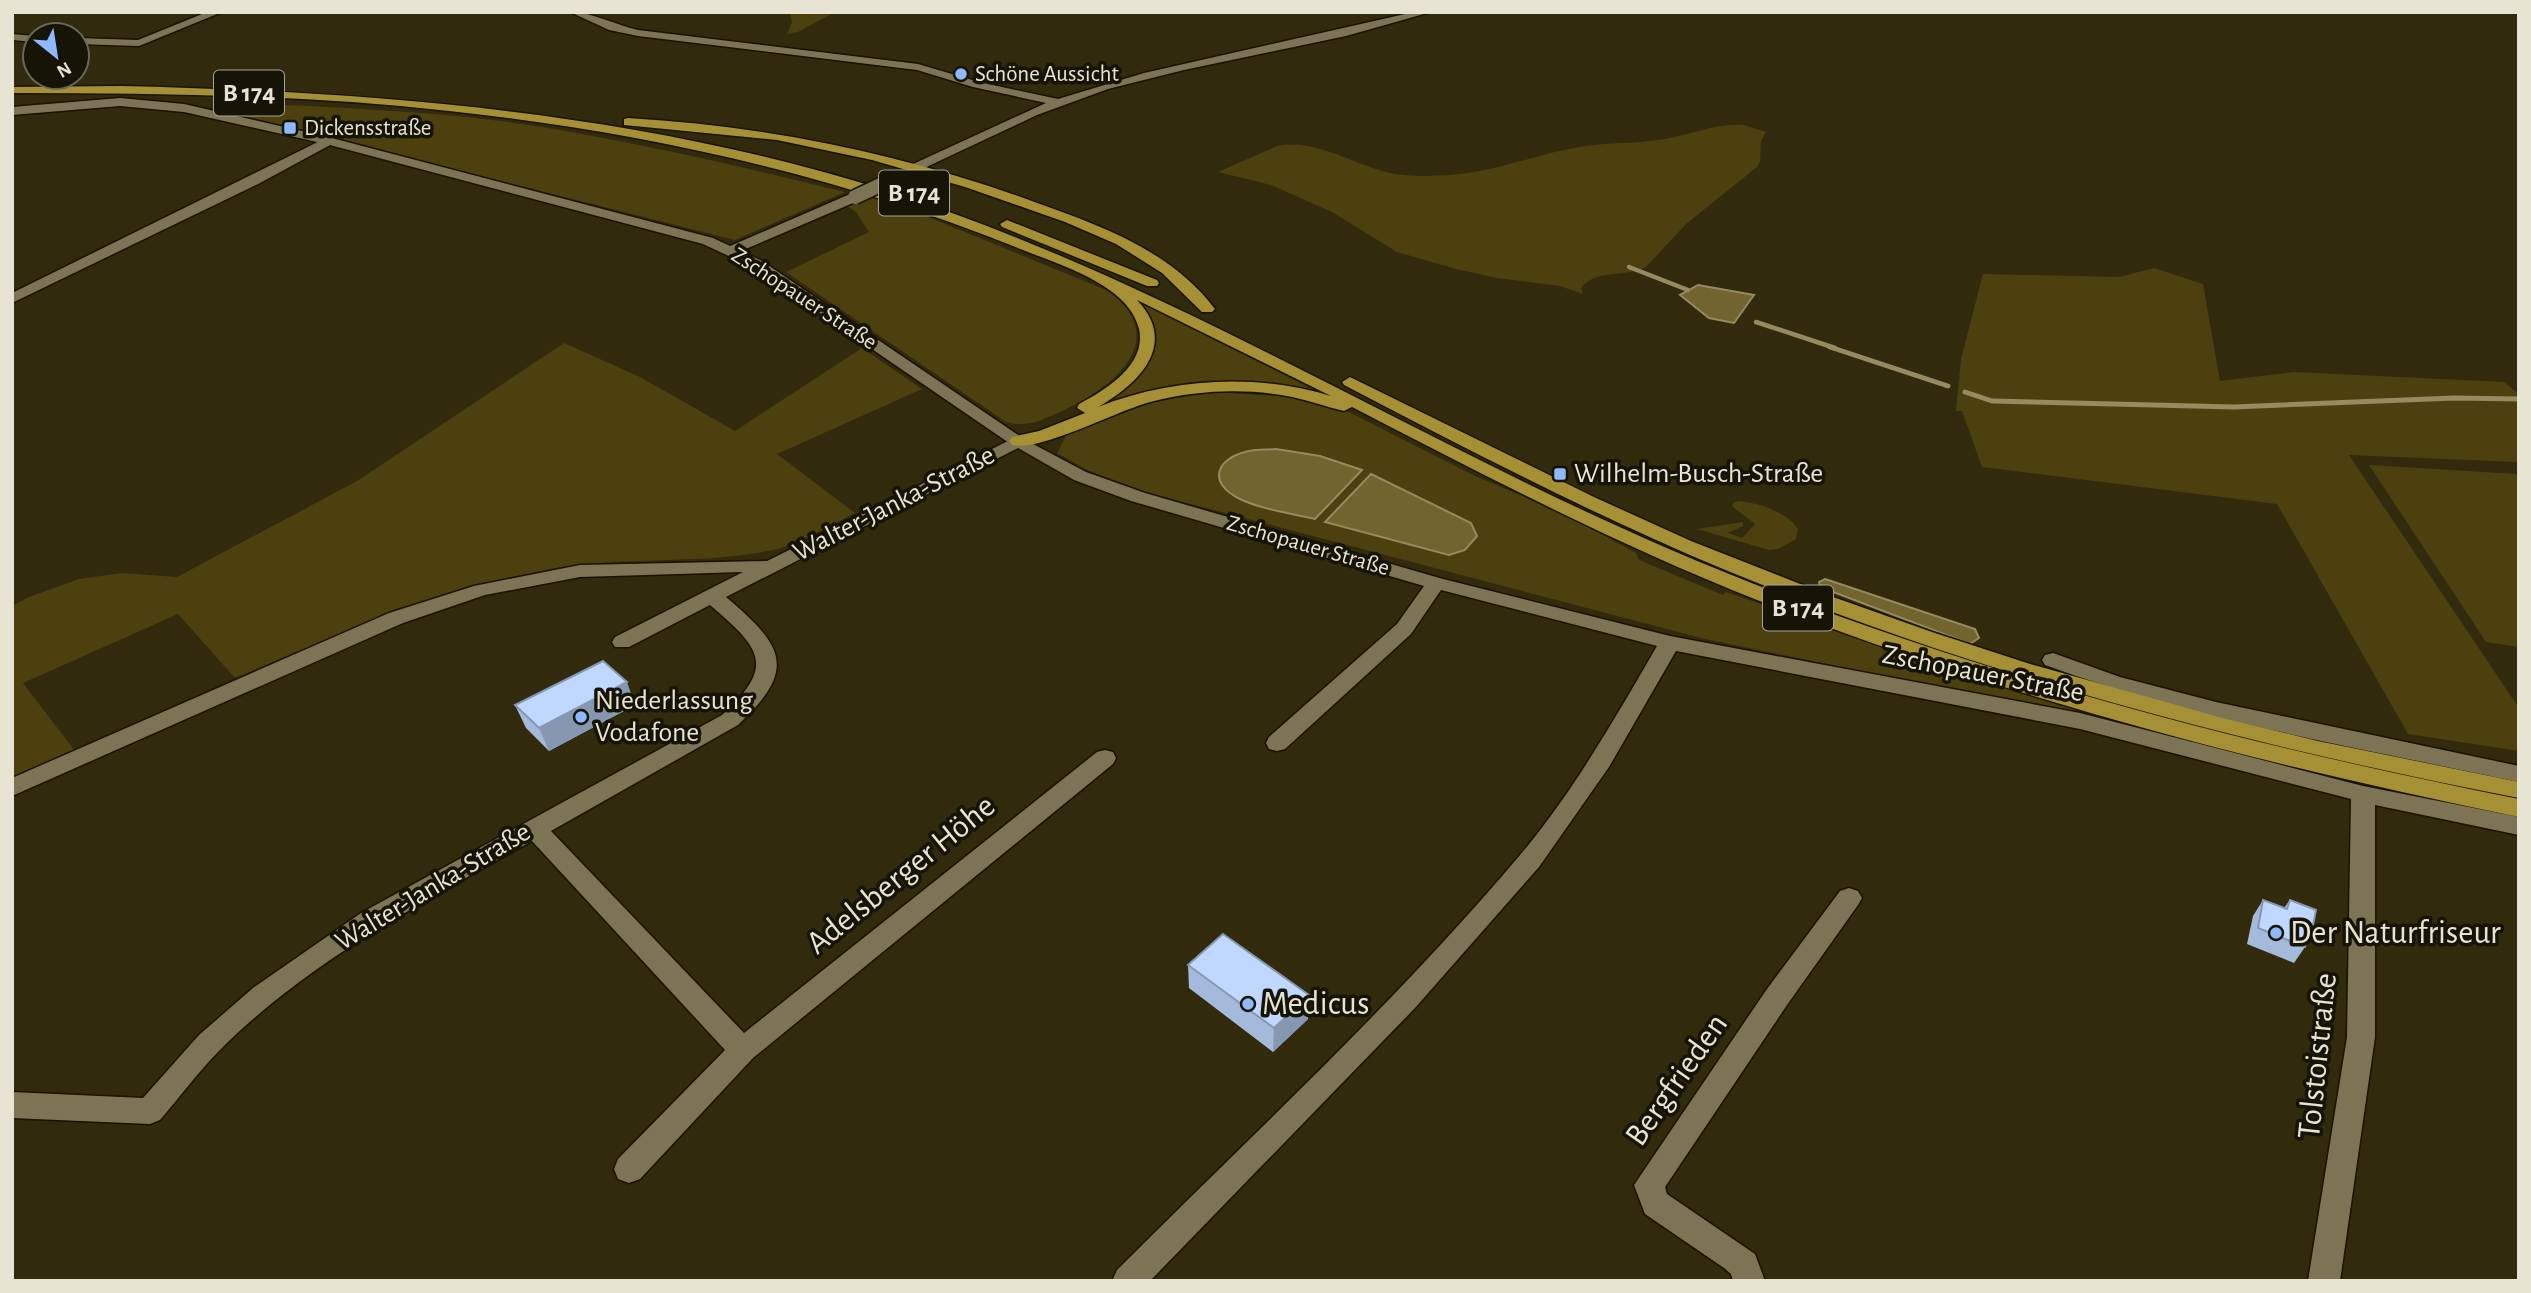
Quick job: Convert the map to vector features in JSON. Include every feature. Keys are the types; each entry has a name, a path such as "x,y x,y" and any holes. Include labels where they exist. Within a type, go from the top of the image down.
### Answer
{"highway":[{"name":"B 174","path":"12,84 175,84 319,90 483,104 608,121 772,154 926,196 1081,253 1207,309 1617,515 1733,566 1836,606 2004,664 2149,706 2367,759 2519,790"},
{"name":"B 174","path":"12,90 176,90 360,100 485,112 622,132 742,156 877,192 980,228 1141,294 1359,403 1387,420 1655,549 1815,615 1945,661 2070,700 2260,752 2519,808"},
{"path":"608,121 738,131 816,144 918,167 1032,205 1132,246 1166,268 1192,291 1207,309"},
{"path":"1018,441 1036,429 1082,410 1107,395 1124,382 1143,358 1148,337 1143,319 1136,307 1105,280"},
{"path":"1018,441 1043,438 1106,410 1145,397 1181,390 1223,387 1293,392 1387,420"}],"street":[{"path":"575,12 613,28 638,33 918,66 978,85 1057,102"},
{"path":"732,250 855,197 1057,102 1143,77 1362,31 1426,12"},
{"path":"91,41 139,43 213,14"},
{"name":"Zschopauer Straße","path":"12,111 81,103 156,104 328,141 666,229 732,250 768,270 1018,441 1061,467 1102,485 1436,583 1670,643 2080,721 2363,794 2519,826"},
{"path":"12,299 255,180 328,141"},
{"name":"Walter-Janka-Straße","path":"622,642 1018,441"},
{"name":"Walter-Janka-Straße","path":"12,788 65,762 396,618 467,594 515,581 580,571 771,566"},
{"path":"1277,743 1404,629 1436,583"},
{"name":"Walter-Janka-Straße","path":"12,1105 150,1111 209,1043 263,996 370,920 533,827 730,720 754,697 765,678 765,648 747,625 712,596"},
{"path":"1128,1281 1405,1000 1530,860 1601,761 1670,643"},
{"name":"Zschopauer Straße","path":"2053,660 2113,682 2216,709 2519,774"},
{"name":"Adelsberger Höhe","path":"629,1169 743,1050 1105,758"},
{"name":"Tolstoistraße","path":"2324,1281 2361,1037 2363,794"},
{"path":"533,827 743,1050"},
{"name":"Bergfrieden","path":"1749,1281 1744,1265 1735,1257 1657,1204 1650,1195 1649,1185 1804,958 1849,898"}],"shaded area":[{"path":"790,12 835,12 798,32 787,34 792,22"},
{"path":"245,103 432,114 542,127 694,156 845,192 735,240 224,111"},
{"path":"1744,125 1766,132 1761,141 1760,162 1757,167 1686,224 1646,267 1595,278 1581,288 1583,294 1560,286 1497,278 1456,269 1397,252 1332,212 1271,185 1218,172 1277,146 1291,145 1320,149 1390,173 1412,176 1449,175 1484,170 1580,147 1654,141 1714,127"},
{"path":"868,196 916,212 1106,290 1125,307 1135,324 1136,341 1130,357 1104,386 1068,408 1030,423 1006,422 786,272 869,232 856,212 847,206"},
{"path":"2154,268 2203,284 2220,381 2294,372 2504,382 2519,394 2517,462 2349,455 2519,708 2519,751 2408,734 2277,504 1982,467 1962,411 1956,411 1961,359 1983,274 2119,277"},
{"path":"1698,285 1754,295 1734,323 1709,318 1680,295"},
{"path":"1141,302 1320,393 1266,384 1210,383 1154,390 1102,406 1101,404 1140,374 1154,349 1155,335 1151,319"},
{"path":"564,343 640,377 735,431 862,348 922,389 777,454 855,513 804,539 773,550 745,555 574,565 506,579 388,616 235,678 178,614 23,683 75,751 12,782 12,606 79,579 122,573 177,577 357,481"},
{"path":"1216,392 1291,397 1328,404 1475,476 1563,513 1636,553 1639,560 1723,595 1726,592 2094,715 2095,719 1705,639 1145,492 1087,470 1057,453 1067,434 1113,413 1160,399"},
{"path":"1276,449 1320,456 1362,470 1315,519 1249,503 1223,486 1219,472 1229,459 1249,451"},
{"path":"2369,465 2516,474 2519,478 2519,647 2486,642"},
{"path":"1371,474 1471,523 1477,536 1465,550 1449,555 1325,522"},
{"path":"1741,501 1780,513 1798,529 1796,539 1778,549 1769,550 1697,529 1743,522 1743,526 1728,533 1742,538 1755,524 1732,506 1734,502"},
{"path":"1825,579 1975,629 1979,638 1970,644 1820,587 1819,582"}],"building":[{"path":"603,661 627,682 539,728 515,705"},
{"path":"2263,900 2287,909 2290,900 2316,910 2305,947 2258,928"},
{"path":"1223,934 1309,995 1274,1028 1188,965"}],"waterway":[{"path":"1629,267 1688,290"},
{"path":"1756,322 1835,348"},
{"path":"1830,347 1948,386"},
{"path":"1965,392 1992,401 2234,407 2454,398 2519,399"}],"place":[{"name":"Schöne Aussicht","path":"961,74"},
{"name":"Dickensstraße","path":"290,128"},
{"name":"Wilhelm-Busch-Straße","path":"1560,474"},
{"name":"Niederlassung Vodafone","path":"581,717"},
{"name":"Der Naturfriseur","path":"2276,933"},
{"name":"Medicus","path":"1248,1004"}]}
